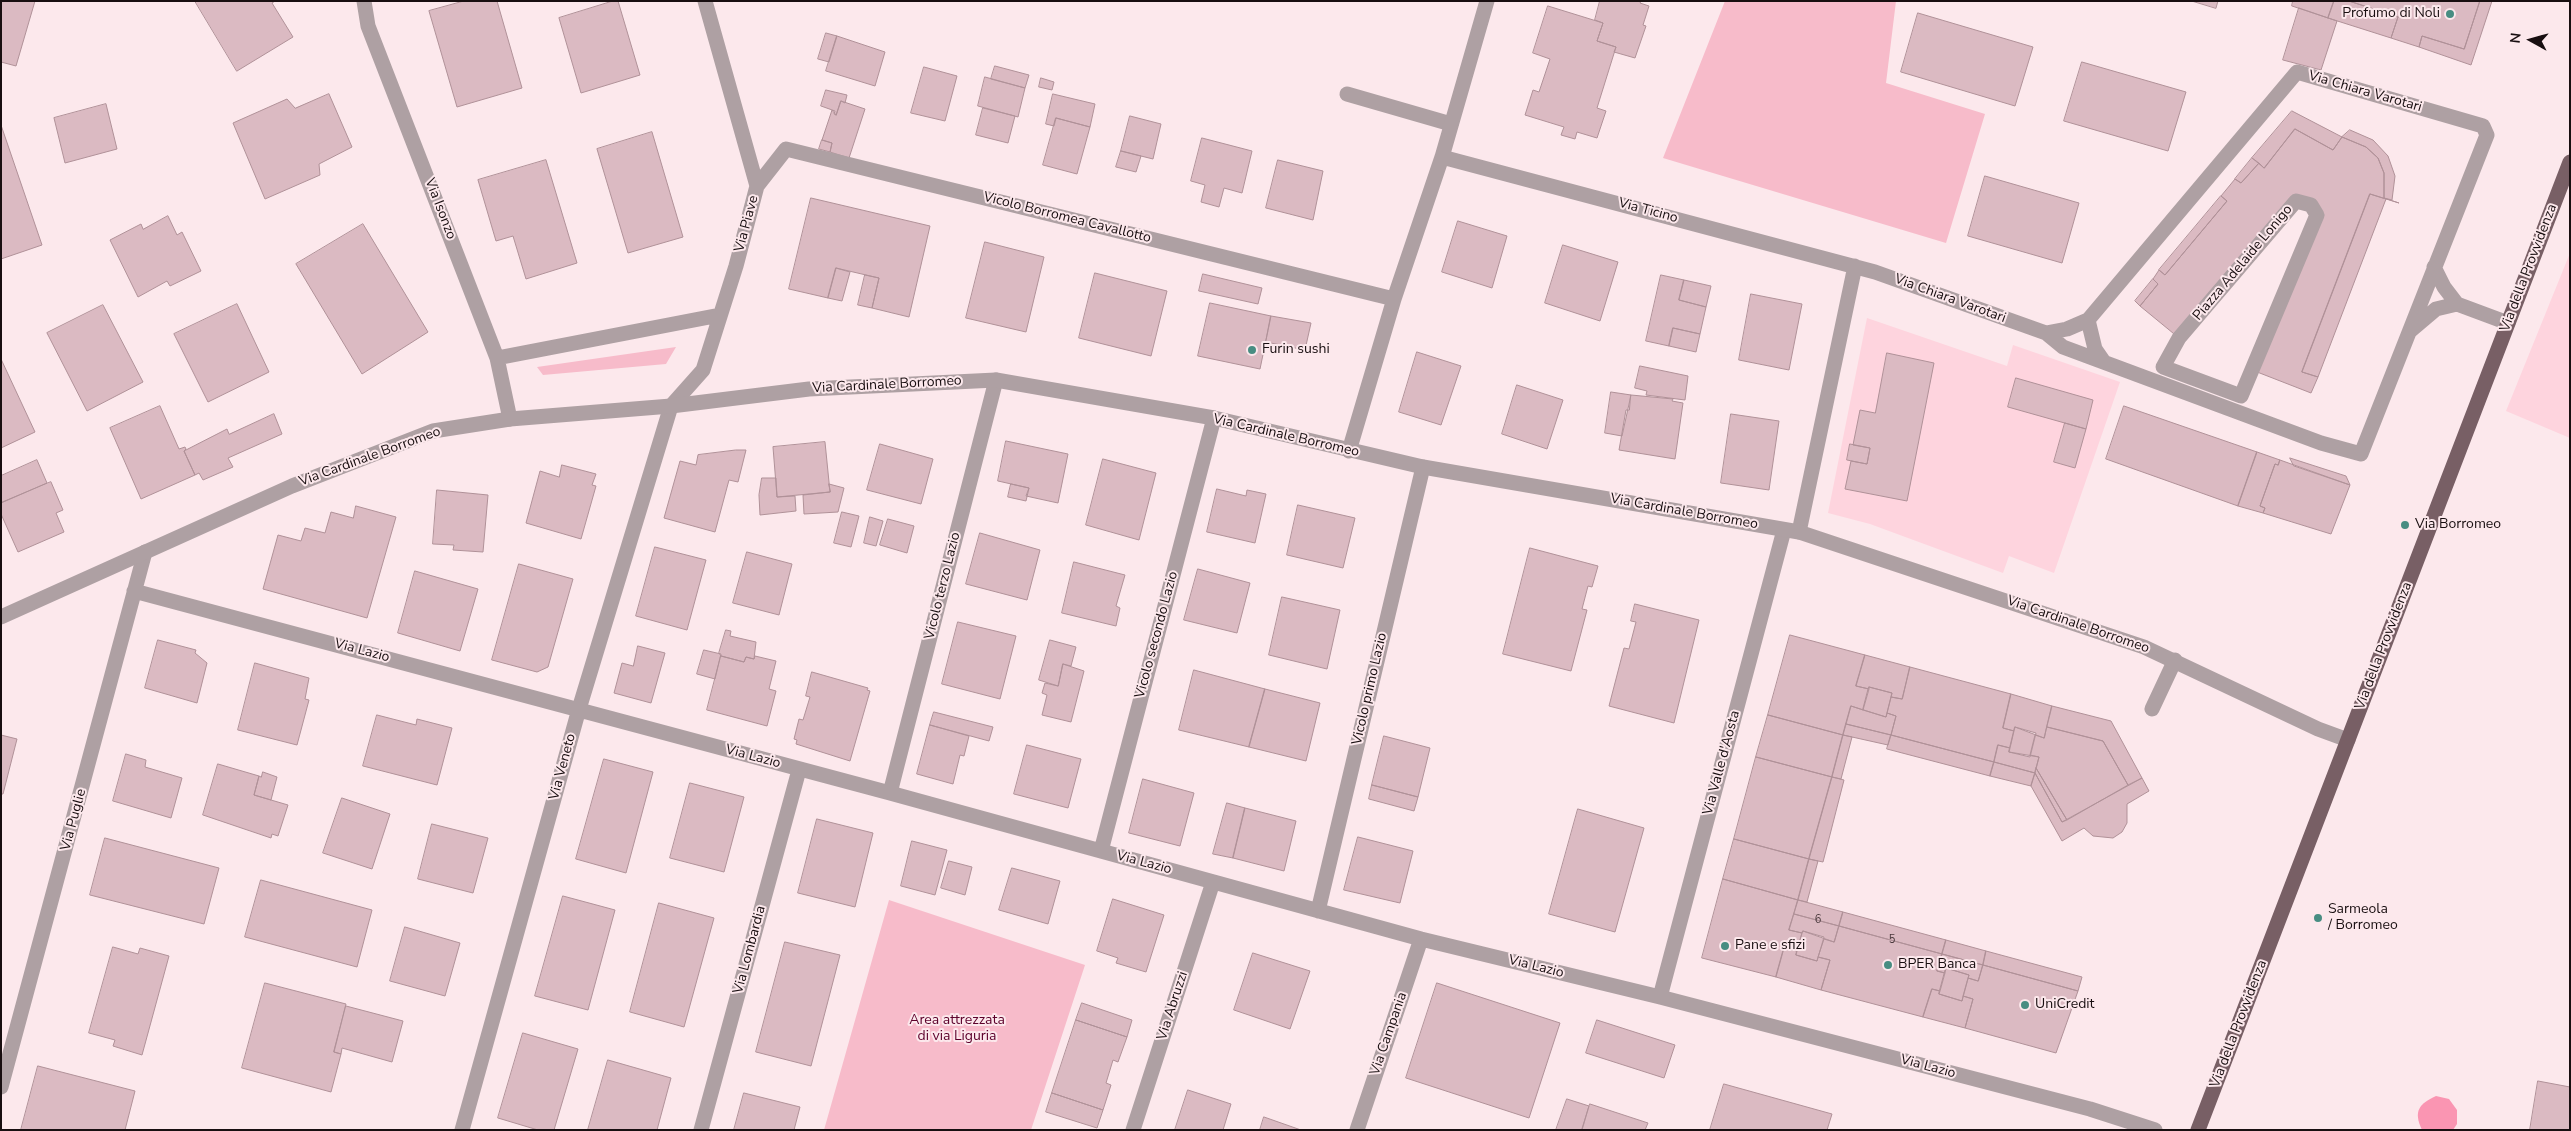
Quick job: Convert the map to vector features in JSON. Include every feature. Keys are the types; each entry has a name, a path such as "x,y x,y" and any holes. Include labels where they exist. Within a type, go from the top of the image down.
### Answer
{"main road":[{"name":"Via della Provvidenza","path":"2198,1130 2570,162"}],"street":[{"name":"Via Isonzo","path":"364,1 368,26 497,358 510,418"},
{"name":"Via Piave","path":"672,406 703,370 736,266 757,186 705,1"},
{"path":"1349,450 1394,299 1442,157 1487,1"},
{"name":"Via Chiara Varotari","path":"1855,266 2046,332 2063,347 2321,443 2361,454 2488,135 2483,126 2297,72 2088,320 2067,329 2046,332"},
{"path":"1347,94 1451,124"},
{"name":"Vicolo Borromea Cavallotto","path":"757,186 786,149 1394,299"},
{"name":"Via Ticino","path":"1442,157 1855,266"},
{"name":"Piazza Adelaide Lonigo","path":"2296,201 2310,205 2317,215 2241,396 2162,366 2179,338 2296,201"},
{"path":"1799,532 1855,266"},
{"path":"2434,267 2444,287 2457,304 2508,323"},
{"name":"Via Chiara Varotari","path":"2409,331 2436,309 2457,304"},
{"path":"497,358 720,315"},
{"path":"2088,320 2095,349 2104,362"},
{"name":"Via Cardinale Borromeo","path":"1,617 292,486 433,431 510,418 672,406 808,389 996,380 1214,418 1423,467 1799,532 2127,641 2174,660 2318,729 2348,740"},
{"name":"Vicolo terzo Lazio","path":"890,793 996,380"},
{"name":"Via Veneto","path":"462,1130 579,709 672,406"},
{"name":"Vicolo secondo Lazio","path":"1101,851 1214,418"},
{"name":"Vicolo primo Lazio","path":"1318,911 1423,467"},
{"name":"Via Valle d'Aosta","path":"1660,997 1784,530"},
{"name":"Via Puglie","path":"1,1087 145,552"},
{"name":"Via Lazio","path":"134,591 890,793 1421,939 1660,997 2072,1104 2155,1130"},
{"path":"2152,709 2174,660"},
{"name":"Via Lombardia","path":"701,1130 799,770"},
{"name":"Via Abruzzi","path":"1133,1130 1213,882"},
{"name":"Via Campania","path":"1357,1130 1421,939"}],"shaded area":[{"path":"2570,253 2570,438 2506,411"},
{"path":"1867,318 2007,366 2013,345 2120,382 2054,573 2009,556 2003,573 1870,524 1828,513"},
{"path":"2436,1096 2449,1099 2457,1110 2457,1124 2453,1130 2422,1130 2418,1118 2419,1109 2425,1102"}],"green space":[{"path":"1725,1 1896,1 1886,83 1985,114 1946,243 1663,158"},
{"path":"676,347 666,364 543,375 537,367"},
{"name":"Area attrezzata di via Liguria","path":"889,900 1085,965 1031,1130 824,1130"}],"building":[{"path":"1,1 35,1 16,66 1,62"},
{"path":"195,1 275,1 272,3 293,37 237,71"},
{"path":"464,1 497,1 522,88 457,107 429,11"},
{"path":"618,1 640,75 581,93 559,18"},
{"path":"1600,1 1641,1 1640,3 1649,6 1643,25 1646,26 1635,58 1614,52 1616,47 1597,41 1603,23 1595,20"},
{"path":"2192,1 2218,1 2216,8"},
{"path":"2293,1 2334,1 2328,18 2292,6"},
{"path":"2334,1 2349,1 2398,17 2391,38 2328,18"},
{"path":"2349,1 2480,1 2464,49 2422,36 2419,47 2391,38 2398,17"},
{"path":"2480,1 2492,1 2471,65 2419,47 2422,36 2464,49"},
{"path":"1548,6 1603,23 1597,41 1616,47 1597,108 1606,111 1597,138 1577,132 1575,139 1561,135 1564,127 1525,115 1533,90 1539,92 1550,59 1533,53"},
{"path":"2299,8 2337,21 2321,70 2283,60"},
{"path":"1918,13 2033,47 2015,106 1901,72"},
{"path":"826,33 837,36 829,62 818,59"},
{"path":"837,36 885,52 875,86 826,71"},
{"path":"2082,62 2186,92 2168,151 2064,121"},
{"path":"995,66 1029,75 1025,88 991,79"},
{"path":"924,67 957,76 945,121 911,113"},
{"path":"985,77 1025,88 1018,117 978,106"},
{"path":"1041,78 1054,82 1052,90 1039,87"},
{"path":"826,90 847,95 845,103 841,101 836,115 834,114 835,111 821,106"},
{"path":"329,94 352,147 319,164 320,175 265,199 233,123 287,99 295,108"},
{"path":"1053,94 1095,104 1090,127 1056,118 1054,126 1046,124"},
{"path":"841,101 865,109 849,158 830,152 832,143 822,140 832,110 836,115"},
{"path":"106,104 117,149 65,163 54,118"},
{"path":"983,108 1015,116 1008,143 976,135"},
{"path":"2292,111 2342,137 2333,150 2295,129 2264,168 2252,158"},
{"path":"1130,116 1161,124 1153,159 1121,151"},
{"path":"1056,118 1090,127 1077,174 1043,165"},
{"path":"1,125 42,245 1,259"},
{"path":"2295,129 2333,150 2342,137 2366,147 2378,158 2384,173 2384,198 2399,203 2370,194 2302,372 2318,377 2311,393 2252,370 2317,215 2296,201 2179,338 2140,306 2158,284 2153,279 2159,270 2165,275 2227,201 2221,196 2235,179 2241,183 2259,163 2264,168"},
{"path":"2350,130 2373,140 2388,156 2395,176 2392,200 2384,198 2384,173 2378,158 2366,147 2342,137"},
{"path":"652,132 683,237 628,253 597,149"},
{"path":"1202,138 1252,151 1242,193 1224,188 1219,207 1201,202 1205,185 1191,181"},
{"path":"822,140 832,143 830,152 819,149"},
{"path":"1121,151 1141,156 1136,172 1116,167"},
{"path":"2252,158 2259,163 2241,183 2235,179"},
{"path":"546,160 577,263 526,279 513,236 496,241 478,180"},
{"path":"1278,160 1323,171 1313,220 1266,208"},
{"path":"1985,176 2079,203 2062,263 1968,236"},
{"path":"2370,194 2386,199 2318,377 2302,372"},
{"path":"2221,196 2227,201 2165,275 2159,270"},
{"path":"811,198 930,226 909,317 872,308 879,278 836,268 828,298 789,289"},
{"path":"168,216 177,235 182,232 201,271 170,286 167,281 138,297 110,240 141,224 143,229"},
{"path":"1458,221 1507,236 1492,288 1442,272"},
{"path":"363,224 428,332 362,374 296,264"},
{"path":"985,242 1044,257 1026,332 966,318"},
{"path":"1563,245 1618,262 1600,321 1545,303"},
{"path":"836,268 850,272 842,301 828,298"},
{"path":"1095,273 1167,291 1151,356 1079,338"},
{"path":"1203,274 1262,288 1258,304 1199,291"},
{"path":"865,275 879,278 872,308 858,305"},
{"path":"1661,275 1684,280 1679,300 1706,307 1700,334 1673,328 1669,346 1646,341"},
{"path":"2153,279 2158,284 2140,306 2135,301"},
{"path":"1684,280 1711,286 1706,307 1679,300"},
{"path":"1751,294 1802,304 1789,370 1739,360"},
{"path":"1210,303 1271,316 1260,369 1198,356"},
{"path":"237,304 269,372 208,402 174,334"},
{"path":"103,305 143,382 87,411 47,333"},
{"path":"1271,316 1311,323 1305,350 1266,342"},
{"path":"1673,328 1700,334 1696,352 1669,346"},
{"path":"1417,352 1461,366 1441,425 1399,412"},
{"path":"1887,353 1934,363 1907,501 1845,489 1851,461 1867,464 1870,448 1853,445 1860,410 1875,413"},
{"path":"1,359 35,432 1,448"},
{"path":"1640,366 1688,376 1685,400 1646,395 1647,391 1635,388"},
{"path":"2016,378 2093,400 2086,429 2008,407"},
{"path":"1517,385 1563,400 1547,449 1502,434"},
{"path":"1611,392 1631,395 1622,436 1605,433"},
{"path":"1631,395 1673,399 1672,401 1683,403 1675,459 1619,450 1626,410 1629,410"},
{"path":"160,406 179,449 185,447 184,451 195,475 141,499 110,428"},
{"path":"2124,406 2257,452 2238,506 2106,459"},
{"path":"274,414 282,434 228,458 233,467 203,480 199,473 195,475 184,451 227,429 229,434"},
{"path":"1731,414 1779,421 1769,490 1721,483"},
{"path":"2065,423 2086,429 2075,468 2054,462"},
{"path":"1006,441 1068,454 1058,503 1026,496 1029,488 998,481"},
{"path":"825,442 830,492 777,497 773,447"},
{"path":"880,444 933,459 921,504 867,490"},
{"path":"1850,444 1870,448 1867,464 1847,460"},
{"path":"746,450 738,482 729,480 715,532 664,518 680,461 696,465 698,455"},
{"path":"2257,452 2280,460 2278,465 2275,464 2260,506 2265,508 2263,513 2238,506"},
{"path":"2290,458 2346,476 2350,485 2294,466"},
{"path":"1103,459 1156,473 1139,540 1086,525"},
{"path":"37,460 47,483 1,503 1,476"},
{"path":"2280,460 2350,485 2331,534 2263,513 2265,508 2260,506 2275,464 2278,465"},
{"path":"562,465 596,474 592,485 596,486 581,539 526,523 540,471 559,477"},
{"path":"762,478 776,478 777,497 795,496 796,511 760,515 759,495"},
{"path":"51,482 63,510 56,513 64,532 18,552 1,514 1,503"},
{"path":"829,484 844,488 838,512 804,514 803,495 830,492"},
{"path":"1011,484 1029,488 1026,501 1008,497"},
{"path":"1217,489 1246,496 1247,490 1266,494 1255,543 1207,532"},
{"path":"437,490 488,495 483,552 453,550 454,545 433,544"},
{"path":"1298,505 1355,518 1343,568 1287,555"},
{"path":"356,506 396,517 367,618 263,589 278,535 301,541 305,528 325,533 331,512 353,518"},
{"path":"842,512 859,516 851,547 834,543"},
{"path":"870,517 883,521 876,546 864,543"},
{"path":"888,519 914,526 907,553 880,545"},
{"path":"980,533 1040,550 1027,600 966,584"},
{"path":"655,547 706,560 687,630 636,616"},
{"path":"1530,548 1598,566 1592,587 1588,586 1582,609 1587,610 1571,671 1503,654"},
{"path":"747,552 792,564 779,615 733,603"},
{"path":"1074,562 1125,575 1116,606 1120,608 1116,626 1062,613"},
{"path":"519,564 573,579 548,667 537,672 492,660"},
{"path":"1198,569 1250,583 1237,633 1184,620"},
{"path":"415,571 478,589 460,651 398,633"},
{"path":"1282,597 1340,610 1327,669 1269,655"},
{"path":"1635,604 1699,620 1674,723 1609,706 1624,648 1629,649 1636,622 1631,621"},
{"path":"958,622 1016,636 1000,699 942,684"},
{"path":"726,630 731,631 730,636 756,642 754,659 746,657 744,662 721,656 719,653"},
{"path":"1790,635 1865,655 1856,686 1869,689 1863,710 1851,706 1843,735 1768,715"},
{"path":"158,640 196,650 195,653 207,663 197,703 145,688"},
{"path":"1050,640 1076,647 1071,666 1063,664 1058,686 1039,680"},
{"path":"638,646 665,653 651,703 614,693 622,663 633,666"},
{"path":"704,650 721,654 715,679 697,674"},
{"path":"1865,655 1910,667 1902,699 1891,697 1892,693 1856,686"},
{"path":"721,656 744,662 746,657 754,659 755,656 776,661 769,689 776,691 767,726 707,710"},
{"path":"255,663 309,678 305,699 309,700 297,745 238,730"},
{"path":"1063,664 1084,671 1071,722 1042,715 1047,695 1042,693 1045,683 1058,686"},
{"path":"1910,667 2011,694 2003,728 2014,731 2010,748 1998,745 1994,762 1891,735 1896,716 1887,713 1891,697 1902,699"},
{"path":"1194,670 1265,689 1249,747 1179,730"},
{"path":"812,672 868,688 867,690 870,691 850,761 796,744 797,740 794,739 799,719 803,720 810,697 806,696"},
{"path":"1869,687 1892,693 1886,717 1863,710"},
{"path":"1265,689 1320,703 1306,761 1249,747"},
{"path":"2011,694 2052,706 2044,738 2015,727 2014,731 2003,728"},
{"path":"1851,706 1886,717 1887,713 1896,716 1891,735 1846,724"},
{"path":"2052,706 2111,721 2142,778 2128,785 2103,741 2047,727"},
{"path":"934,712 993,727 989,741 930,725"},
{"path":"377,715 416,725 417,719 452,728 437,785 363,766"},
{"path":"1768,715 1843,735 1832,777 1756,757"},
{"path":"1846,724 1891,735 1888,745 1843,735"},
{"path":"930,725 969,736 964,756 960,755 953,784 917,774"},
{"path":"2015,727 2036,733 2030,757 2009,752"},
{"path":"2047,727 2103,741 2128,785 2067,820 2036,768 2039,757 2030,755 2035,735 2044,738"},
{"path":"1,735 17,739 3,794 1,794"},
{"path":"1843,735 1852,737 1841,779 1832,777"},
{"path":"1891,735 1994,762 1990,776 1887,749"},
{"path":"1384,736 1430,748 1418,797 1372,785"},
{"path":"1027,745 1081,759 1068,808 1014,794"},
{"path":"1998,745 2010,748 2009,752 2039,757 2035,773 1994,762"},
{"path":"126,754 146,760 145,767 182,778 171,818 113,801"},
{"path":"1756,757 1832,777 1809,859 1734,839"},
{"path":"604,759 653,772 626,873 576,859"},
{"path":"1994,762 2035,773 2031,786 1990,776"},
{"path":"218,764 259,776 254,795 288,805 278,836 272,834 271,838 203,815"},
{"path":"2036,768 2067,820 2062,822 2035,773"},
{"path":"263,772 277,777 271,800 254,795 259,776 261,777"},
{"path":"2035,773 2062,822 2142,778 2149,791 2127,804 2127,823 2122,832 2113,838 2093,836 2084,828 2062,841 2031,786"},
{"path":"1832,777 1844,780 1823,862 1809,859"},
{"path":"1143,779 1194,793 1180,846 1129,833"},
{"path":"690,783 744,797 724,872 670,858"},
{"path":"1372,785 1418,797 1414,811 1369,799"},
{"path":"342,798 390,814 372,869 323,853"},
{"path":"1227,803 1245,808 1233,858 1213,854"},
{"path":"1245,808 1296,821 1284,871 1233,858"},
{"path":"1578,809 1644,828 1615,932 1549,914"},
{"path":"817,819 873,833 855,907 798,893"},
{"path":"432,824 488,838 473,893 418,879"},
{"path":"1358,837 1413,851 1400,903 1344,890"},
{"path":"105,838 219,868 204,924 90,895"},
{"path":"1734,839 1809,859 1798,900 1723,879"},
{"path":"912,841 947,850 935,895 901,886"},
{"path":"1809,859 1818,861 1807,902 1798,900"},
{"path":"949,861 972,867 965,895 941,888"},
{"path":"1012,868 1060,881 1048,924 999,910"},
{"path":"1723,879 1798,900 1789,930 1802,933 1797,951 1784,948 1776,977 1702,958"},
{"path":"261,880 372,910 357,967 245,937"},
{"path":"563,896 615,910 588,1010 535,996"},
{"path":"1113,899 1164,915 1146,972 1116,963 1118,958 1097,951"},
{"path":"1798,900 1843,912 1839,926 1794,914"},
{"path":"659,903 714,918 684,1027 630,1012"},
{"path":"1843,912 1946,940 1942,954 1839,926"},
{"path":"1794,914 1839,926 1834,942 1803,931 1802,933 1789,930"},
{"path":"1839,926 1942,954 1937,971 1945,973 1940,991 1932,989 1923,1017 1821,990 1830,960 1818,957 1824,939 1834,942"},
{"path":"405,927 460,943 445,996 390,981"},
{"path":"1803,931 1824,937 1817,961 1796,955"},
{"path":"1946,940 1986,951 1983,965 1942,954"},
{"path":"785,942 840,955 811,1066 756,1052"},
{"path":"113,947 138,954 140,948 169,956 142,1055 113,1046 115,1040 89,1033"},
{"path":"1784,948 1797,951 1796,955 1817,961 1818,957 1830,960 1821,990 1776,977"},
{"path":"1986,951 2082,977 2078,991 1983,965"},
{"path":"1253,953 1310,971 1290,1029 1234,1010"},
{"path":"1942,954 1983,965 1978,981 1968,978 1969,975 1946,968 1945,973 1937,971"},
{"path":"1983,965 2078,991 2056,1053 1965,1028 1973,999 1963,996 1968,978 1978,981"},
{"path":"1946,968 1969,975 1962,1001 1939,994"},
{"path":"265,983 346,1004 334,1052 341,1054 331,1092 242,1068"},
{"path":"1437,983 1560,1023 1529,1118 1406,1078"},
{"path":"1932,989 1940,991 1939,994 1962,1001 1963,996 1973,999 1965,1028 1923,1017"},
{"path":"1082,1003 1132,1020 1127,1037 1076,1020"},
{"path":"346,1006 403,1021 392,1062 342,1048 341,1054 334,1052"},
{"path":"1076,1020 1127,1037 1118,1062 1113,1060 1106,1083 1111,1085 1103,1110 1052,1093"},
{"path":"1597,1020 1675,1045 1664,1078 1586,1053"},
{"path":"523,1033 578,1049 554,1130 538,1130 498,1118"},
{"path":"608,1060 671,1078 657,1130 588,1130"},
{"path":"38,1066 135,1091 125,1130 21,1130"},
{"path":"2538,1081 2570,1087 2570,1130 2530,1130"},
{"path":"1724,1084 1832,1114 1827,1130 1710,1130"},
{"path":"1188,1090 1231,1104 1223,1130 1175,1130"},
{"path":"744,1093 800,1107 794,1130 734,1130"},
{"path":"1052,1093 1103,1110 1097,1128 1046,1112"},
{"path":"1567,1099 1589,1106 1582,1130 1556,1130"},
{"path":"1590,1104 1648,1123 1645,1130 1582,1130"},
{"path":"1264,1117 1301,1130 1260,1130"}],"place":[{"name":"Profumo di Noli","path":"2450,14"},
{"name":"Furin sushi","path":"1252,350"},
{"name":"Via Borromeo","path":"2405,525"},
{"name":"Sarmeola / Borromeo","path":"2318,918"},
{"name":"Pane e sfizi","path":"1725,946"},
{"name":"BPER Banca","path":"1888,965"},
{"name":"UniCredit","path":"2025,1005"}]}
